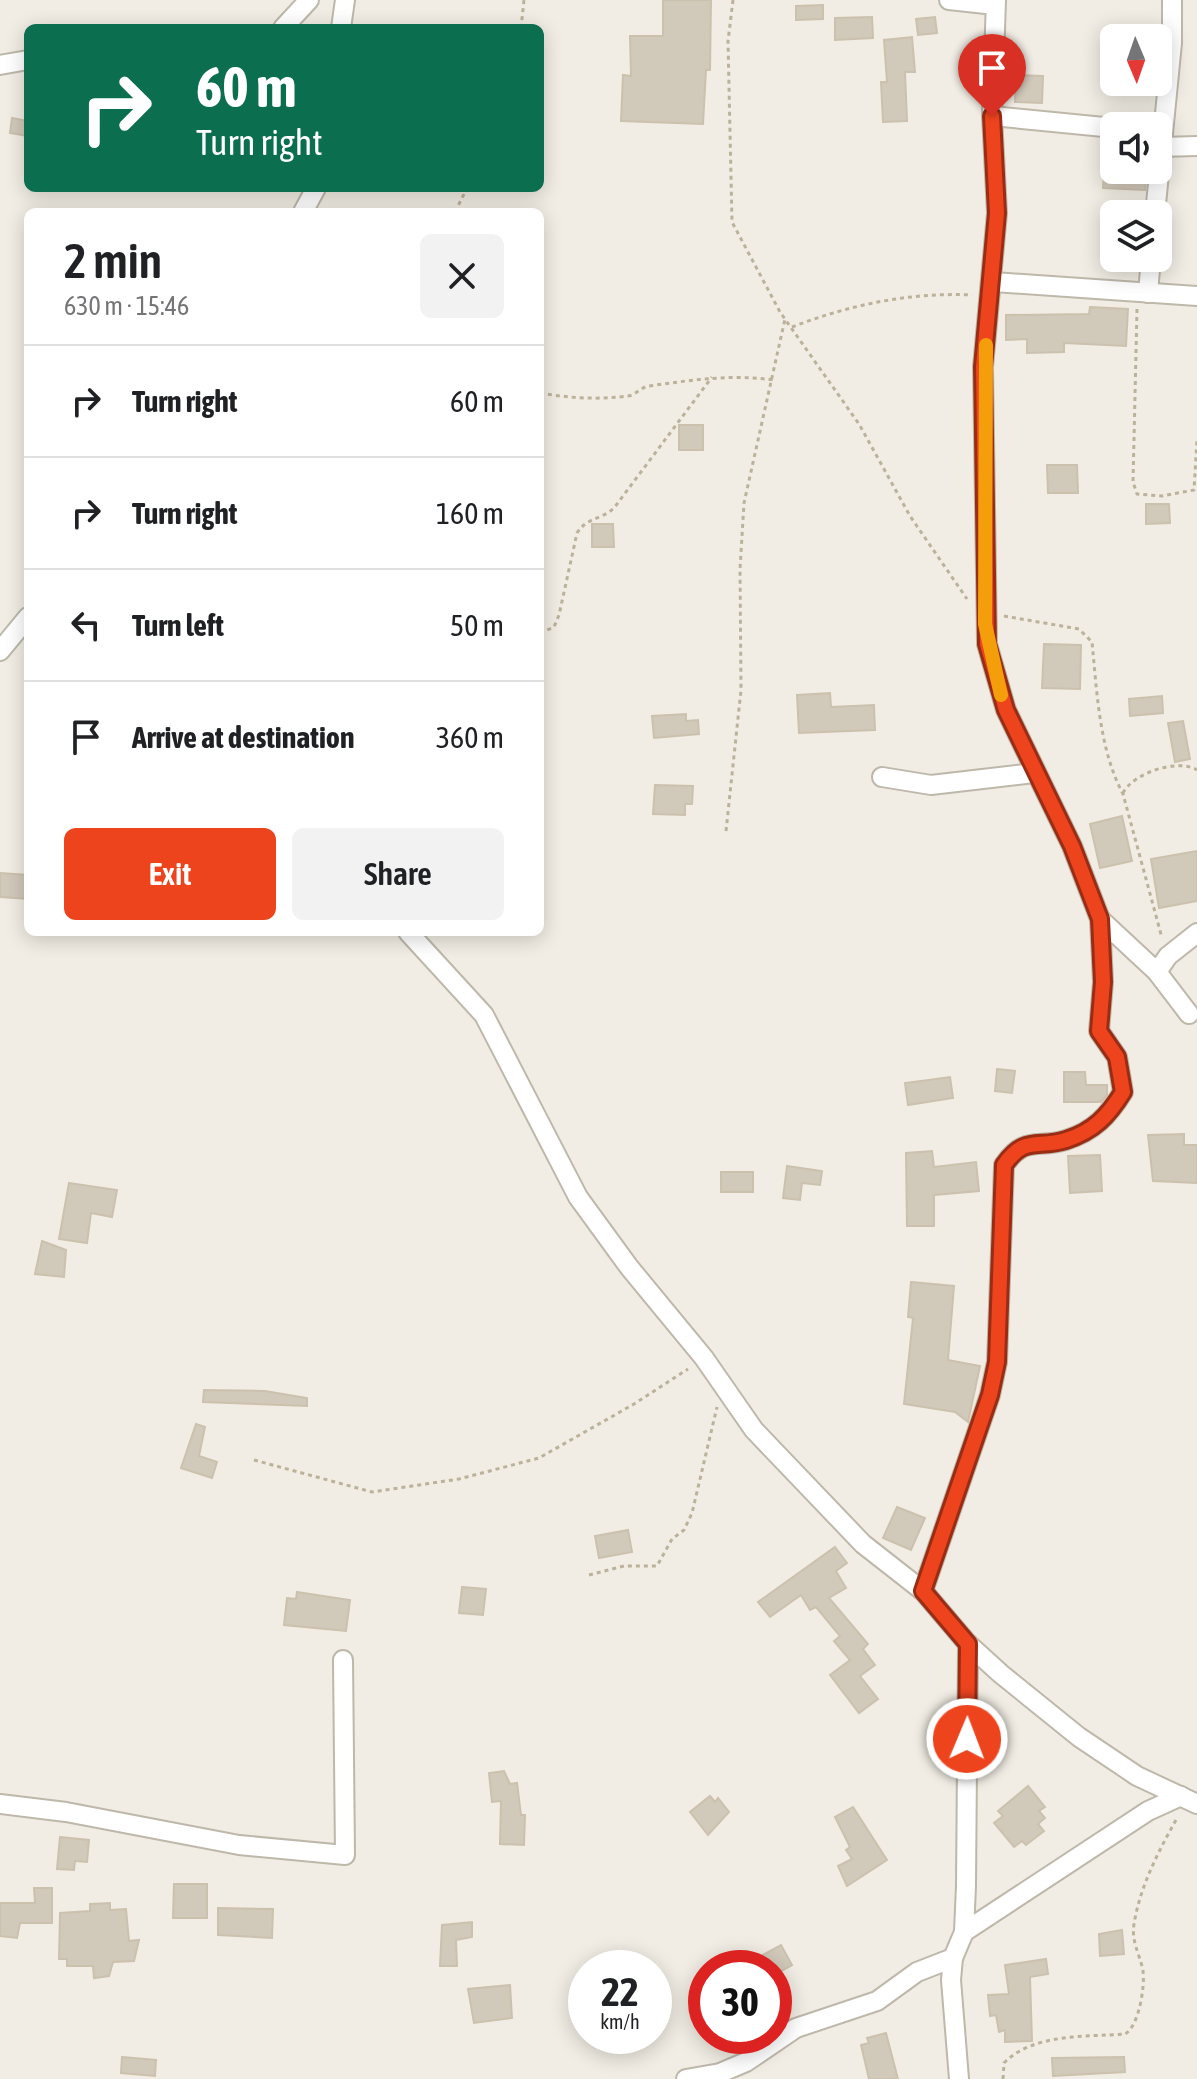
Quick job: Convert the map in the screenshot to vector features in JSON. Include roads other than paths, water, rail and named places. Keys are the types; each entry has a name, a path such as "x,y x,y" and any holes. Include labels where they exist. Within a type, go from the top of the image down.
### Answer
{"street":[{"path":"287,24 309,0"},
{"path":"342,24 345,0"},
{"path":"923,1591 990,1395 997,1362 1004,1165 1014,1151 1027,1144 1064,1141 1094,1128 1108,1116 1123,1092 1117,1057 1099,1031 1103,982 1100,919 1072,846 1006,710 992,667 985,613 987,562 983,367 993,289 997,213 992,116 996,2 949,0"},
{"path":"1163,112 1172,43 1172,0"},
{"path":"0,65 24,61"},
{"path":"992,116 1100,127"},
{"path":"1172,139 1197,146"},
{"path":"1142,293 1147,272"},
{"path":"993,289 1197,296"},
{"path":"0,651 24,622"},
{"path":"882,777 931,785 1034,773"},
{"path":"1100,919 1157,972 1189,1014"},
{"path":"1157,972 1168,956 1197,933"},
{"path":"412,936 484,1015 578,1197 629,1267 704,1358 754,1430 863,1544 923,1591 968,1644 1079,1737 1137,1776 1188,1800"},
{"path":"959,2079 951,1980 953,1958 964,1932 968,1644"},
{"path":"0,1804 66,1812 239,1845 345,1855 343,1660"},
{"path":"964,1932 1148,1811 1188,1800"},
{"path":"686,2079 720,2073 746,2062 796,2028 877,2001 917,1972 953,1958"}]}
